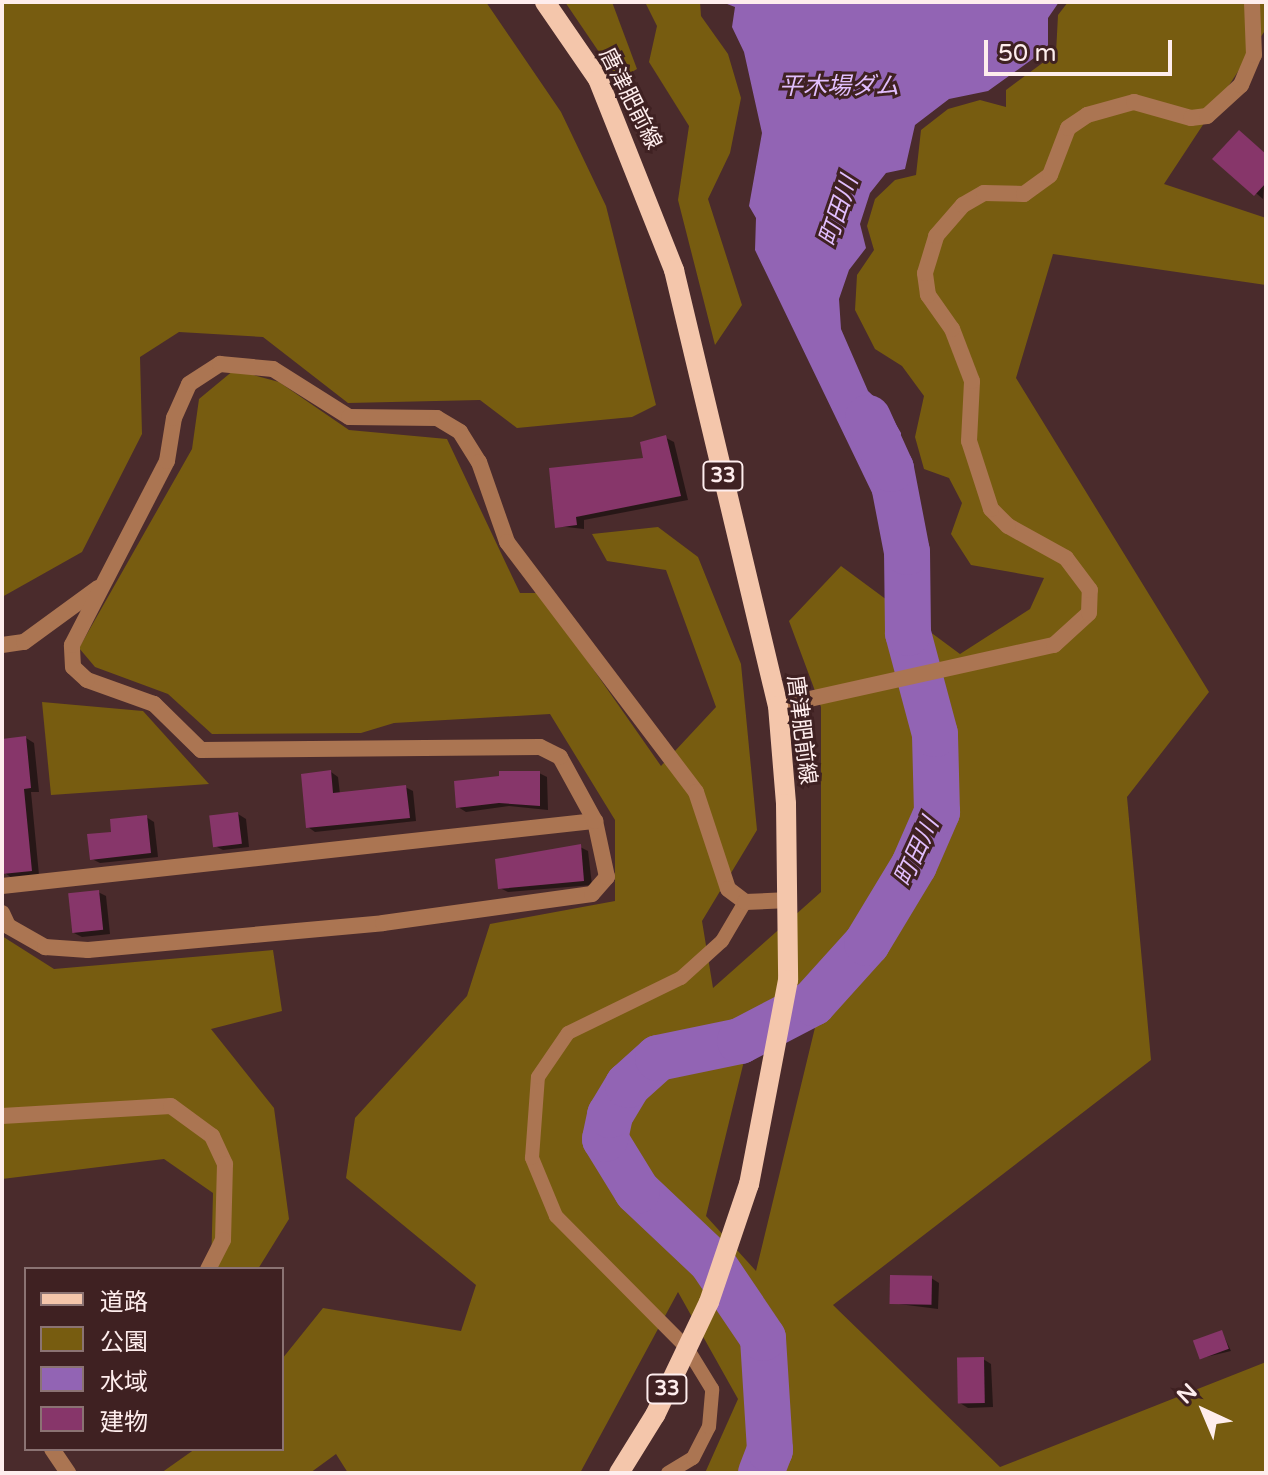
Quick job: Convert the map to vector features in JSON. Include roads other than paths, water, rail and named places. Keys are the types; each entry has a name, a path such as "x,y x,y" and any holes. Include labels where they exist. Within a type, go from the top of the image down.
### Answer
{"main road":[{"name":"唐津肥前線","path":"545,2 598,79 674,270 778,706 789,900 788,980 770,1092 726,1256 687,1348 619,1473"}],"street":[{"path":"778,706 1054,645 1072,634 1089,613 1090,590 1066,558 1008,526 991,509 969,441 972,381 952,329 928,295 925,273 936,236 963,205 984,193 1024,194 1050,175 1068,128 1087,115 1134,102 1191,118 1207,116 1241,85 1254,55 1252,2"},
{"path":"2,913 8,926 45,947 88,950 383,923 592,894 607,877 595,821 560,757 540,747 201,750 154,704 87,680 73,667 72,645 167,461 174,418 189,384 220,364 273,369 349,417 437,418 460,432 479,462 507,542 696,792 728,889 745,902 789,900"},
{"path":"2,645 24,642 99,588"},
{"path":"2,886 595,821"},
{"path":"2,1116 171,1106 192,1121 212,1136 225,1164 223,1240 209,1267"},
{"path":"53,1451 68,1473"}],"lane":[{"path":"668,1473 693,1458 709,1427 712,1389 687,1348 556,1216 532,1158 538,1077 568,1033 681,978 722,941 745,902"}],"water":[{"name":"平木場ダム","path":"722,2 1059,2 1048,18 1048,48 988,91 949,99 915,125 905,169 886,173 870,193 860,224 866,248 849,270 839,299 841,329 868,391 887,409 901,433 900,473 873,477 876,501 755,250 756,218 749,206 762,133 744,52 732,27 735,7"}],"waterway":[{"name":"町田川","path":"761,1473 770,1450 763,1338 711,1261 637,1191 605,1139 610,1115 628,1085 658,1058 740,1041 813,1003 867,943 914,865 937,812 935,734 908,633 907,552 891,469 868,418"}]}
